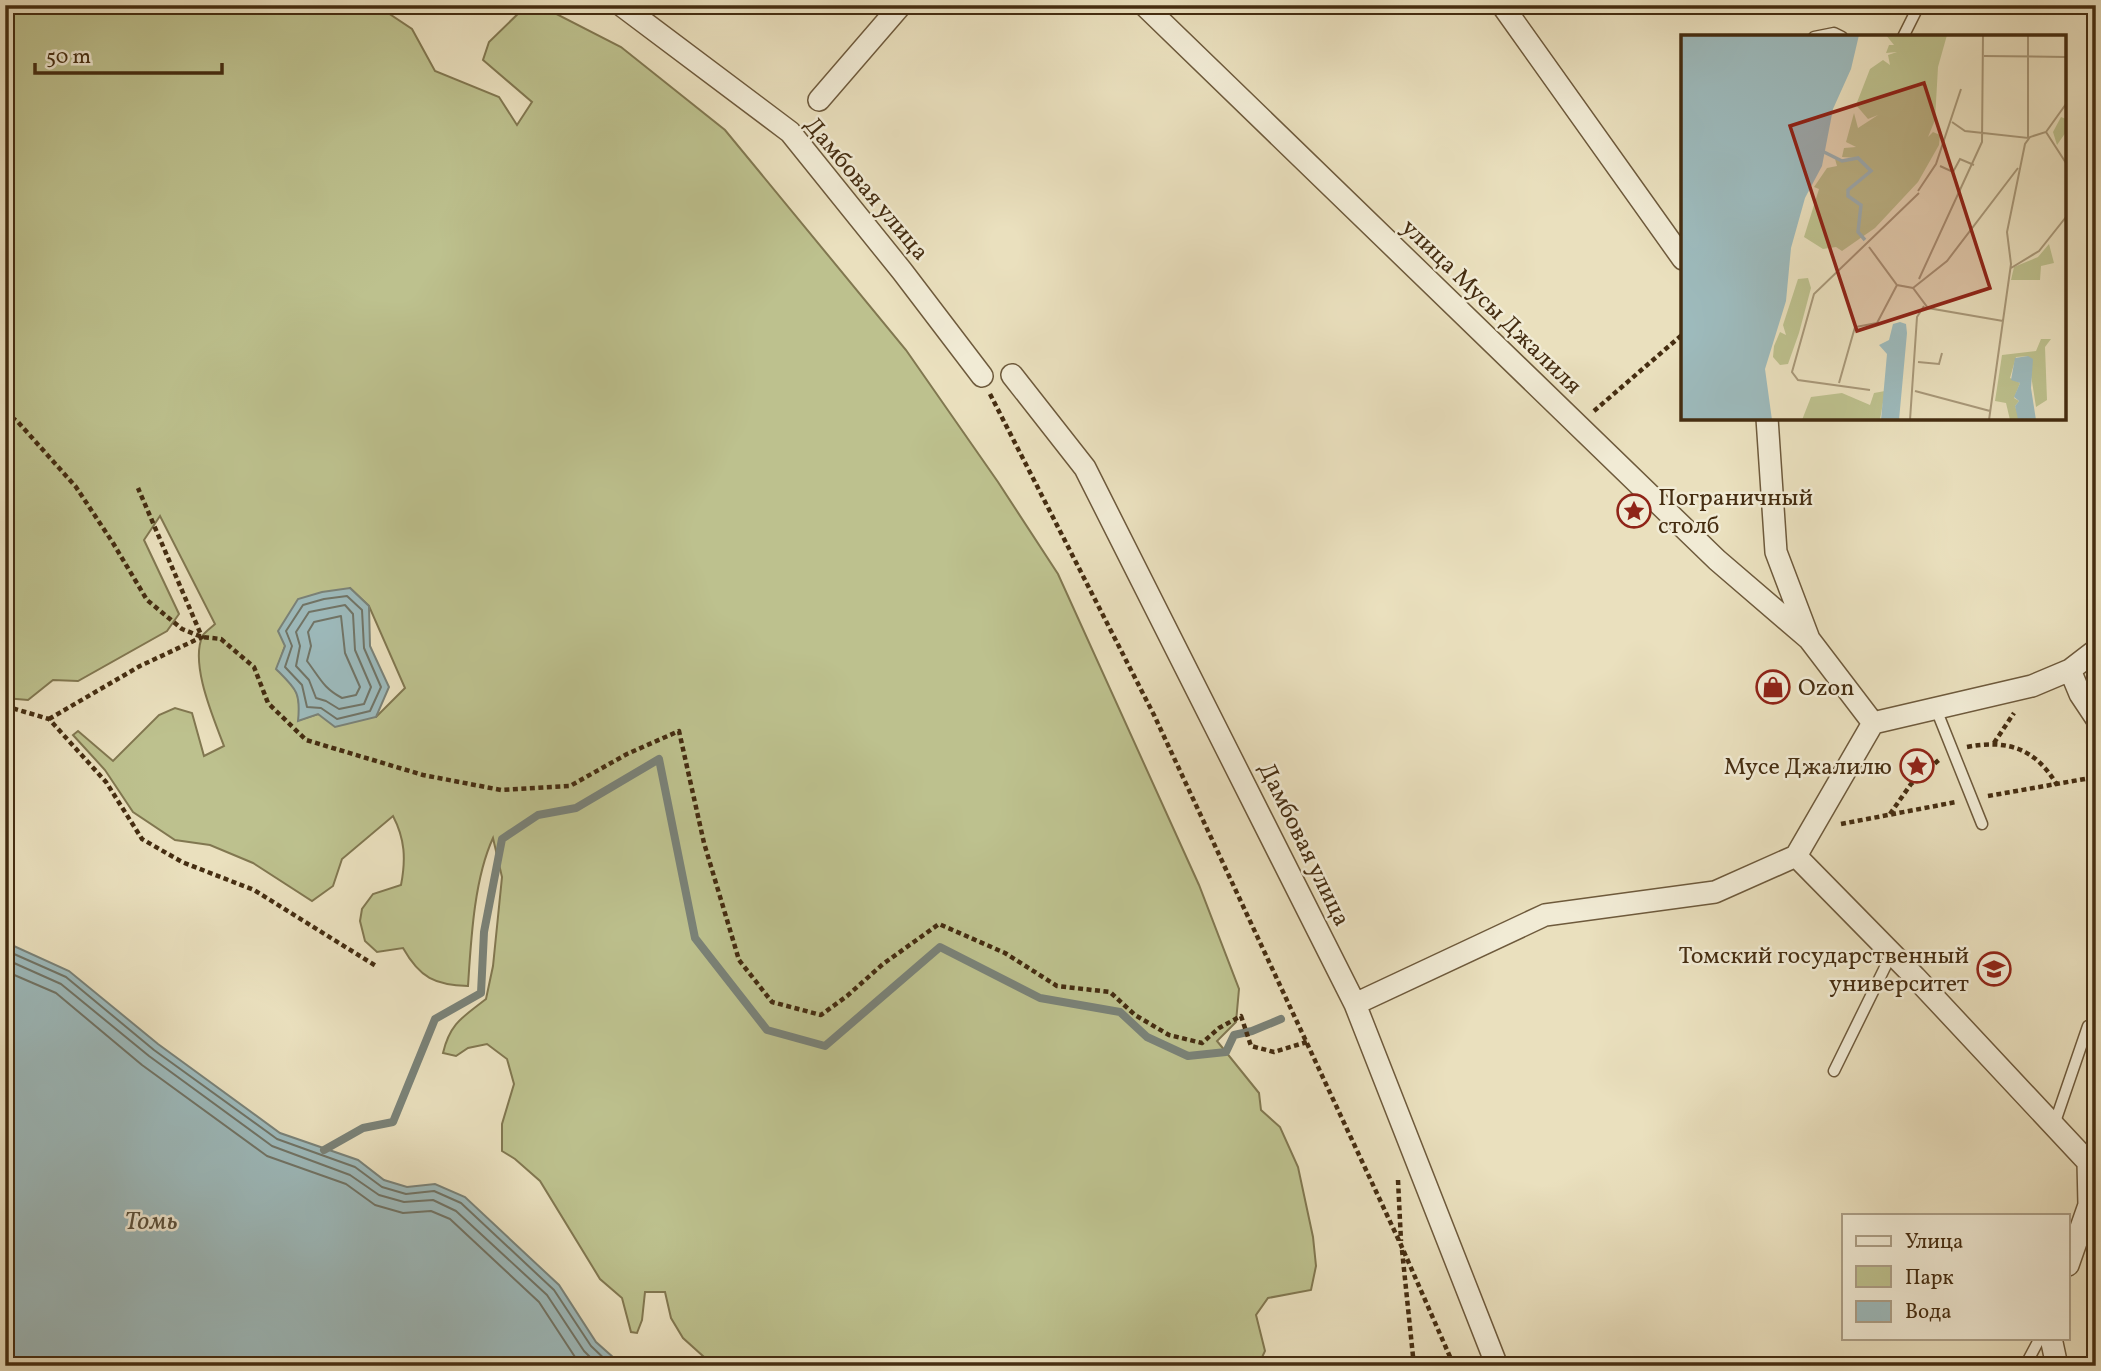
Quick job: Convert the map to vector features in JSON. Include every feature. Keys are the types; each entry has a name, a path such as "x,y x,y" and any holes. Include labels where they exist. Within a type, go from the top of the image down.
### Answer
{"street":[{"name":"Дамбовая улица","path":"621,5 790,132 982,376"},
{"path":"819,100 901,5"},
{"name":"улица Мусы Джалиля","path":"1144,5 1717,560 1809,639"},
{"path":"1502,5 1681,256"},
{"name":"Дамбовая улица","path":"1012,375 1085,468 1355,1004 1497,1366"},
{"path":"1767,420 1776,552 1809,639 1872,723"},
{"path":"1355,1004 1545,915 1716,892 1796,856 1872,723 2032,686 2070,670 2096,650"},
{"path":"2070,670 2080,694 2096,718"},
{"path":"1796,856 1892,953 2088,1162 2089,1205 2070,1259"},
{"path":"2051,1340 2057,1366"}],"lane":[{"path":"1904,35 1919,5"},
{"path":"1936,709 1982,824"},
{"path":"1834,1071 1892,953"},
{"path":"2053,1125 2088,1026"},
{"path":"2025,1366 2039,1340"}],"path":[{"path":"1577,425 1681,336"},
{"path":"982,376 1016,448 1154,715 1401,1245 1454,1366"},
{"path":"5,412 18,422 76,488 147,600 182,629 202,637 221,639 254,667 268,703 306,740 423,775 501,790 570,786 627,754 679,731 704,843 739,960 772,1002 821,1015 883,964 939,924 1005,953 1057,986 1110,992 1135,1015 1169,1035 1202,1043 1219,1028 1241,1016 1251,1046 1274,1052 1307,1042"},
{"path":"138,488 202,637"},
{"path":"49,719 140,666 202,637"},
{"path":"5,706 49,719 107,782 142,839 182,862 254,890 376,966"},
{"path":"1401,1245 1414,1366"}],"green space":[{"path":"5,5 376,5 412,29 435,71 499,97 517,125 532,102 483,60 489,42 527,5 539,5 621,47 725,130 906,350 1058,574 1199,885 1239,989 1236,1022 1217,1041 1259,1093 1261,1110 1280,1127 1298,1167 1313,1237 1316,1266 1311,1290 1268,1298 1256,1315 1265,1351 1258,1366 714,1366 683,1338 671,1318 665,1292 645,1292 642,1320 637,1333 631,1332 622,1298 600,1279 540,1181 502,1151 502,1124 514,1084 507,1059 487,1044 468,1048 456,1056 443,1053 454,1027 486,999 493,966 502,877 493,838 478,891 468,986 446,984 430,978 422,973 403,948 377,952 365,941 360,921 362,909 373,894 401,885 403,849 393,816 342,859 333,886 312,901 253,863 210,845 175,840 133,812 105,770 73,735 78,731 113,761 159,715 175,708 192,713 204,756 224,746 204,691 199,660 203,635 215,624 160,516 144,540 179,614 167,631 78,681 53,680 28,700 5,698","holes":["350,588 369,606 405,688 376,717 318,714 299,720 296,691 277,669 285,646"]}],"water":[{"path":"350,588 369,606 370,646 389,687 376,717 335,727 318,714 298,721 299,703 296,692 276,669 285,646 278,631 298,599"},
{"name":"Томь","path":"5,942 69,971 158,1044 280,1133 358,1160 384,1180 407,1187 435,1184 465,1197 559,1285 596,1342 623,1366 5,1366"}],"waterway":[{"path":"324,1150 363,1128 393,1122 435,1019 481,993 484,932 502,839 538,815 576,808 659,759 695,938 767,1030 825,1046 940,947 1040,998 1120,1012 1147,1037 1188,1056 1226,1052 1234,1035 1281,1019"}],"place":[{"name":"Пограничный столб","path":"1634,511"},
{"name":"Ozon","path":"1773,687"},
{"name":"Мусе Джалилю","path":"1917,766"},
{"name":"Томский государственный университет","path":"1994,969"}]}
